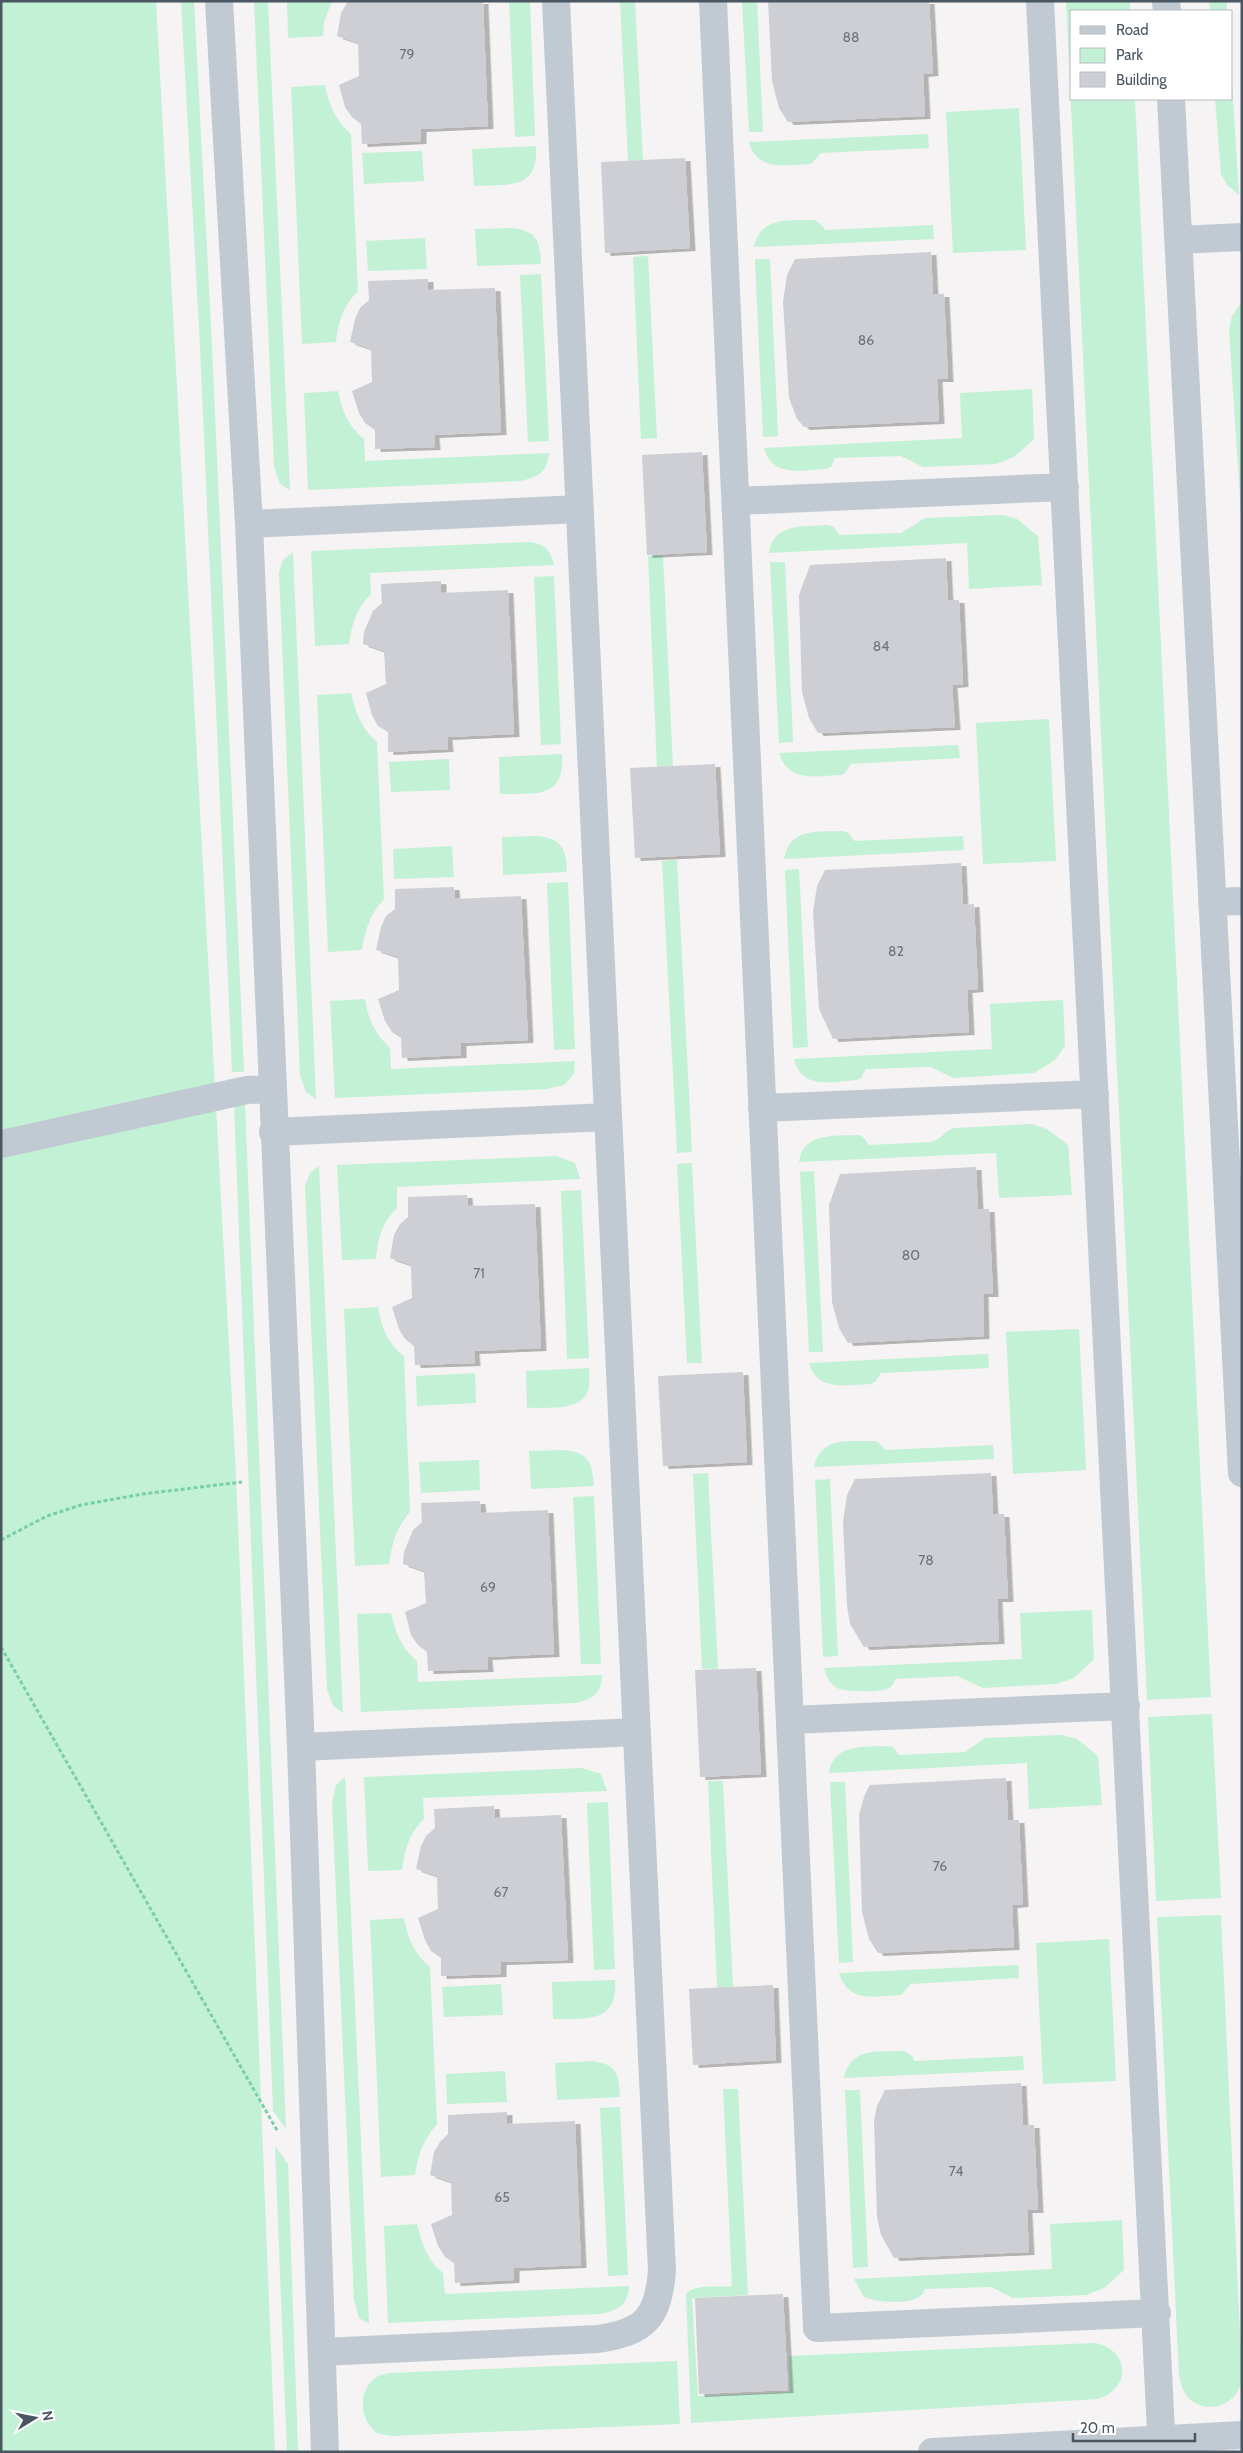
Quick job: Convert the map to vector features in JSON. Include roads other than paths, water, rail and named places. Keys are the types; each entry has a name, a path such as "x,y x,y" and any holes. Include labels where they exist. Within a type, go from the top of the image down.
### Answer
{"street":[{"path":"219,1 249,524 271,1089 301,1747 325,2452"},
{"path":"322,2352 598,2339 618,2336 634,2330 646,2321 656,2307 662,2271 556,1"},
{"path":"713,1 816,2328 1157,2313"},
{"path":"1040,1 1066,487 1157,2313 1162,2446"},
{"path":"1171,100 1242,1473"},
{"path":"1179,240 1242,237"},
{"path":"736,501 1066,487"},
{"path":"249,524 580,509"},
{"path":"1212,902 1242,901"},
{"path":"1,1144 247,1090 271,1089"},
{"path":"762,1108 1095,1094"},
{"path":"273,1132 608,1117"},
{"path":"790,1720 1126,1706"},
{"path":"301,1747 636,1732"},
{"path":"932,2452 1162,2446 1242,2435"}]}
